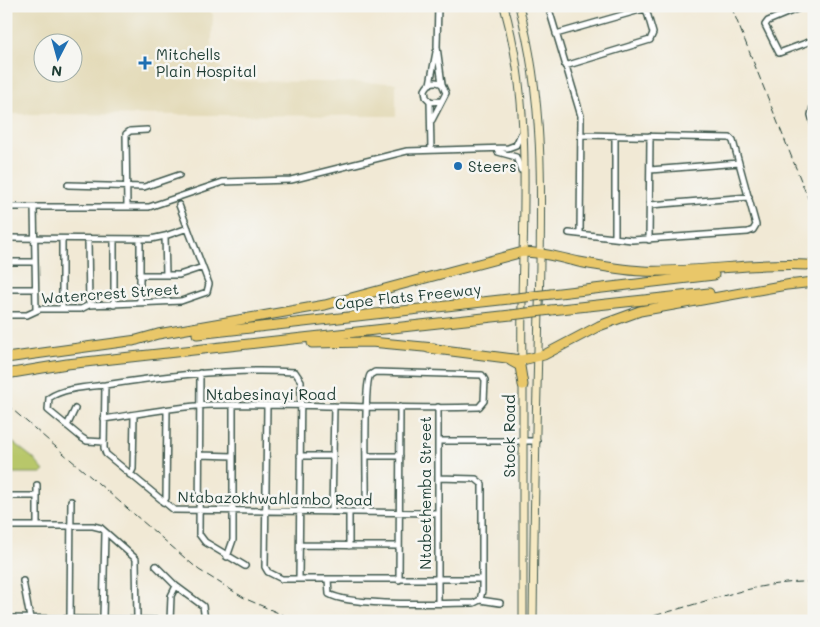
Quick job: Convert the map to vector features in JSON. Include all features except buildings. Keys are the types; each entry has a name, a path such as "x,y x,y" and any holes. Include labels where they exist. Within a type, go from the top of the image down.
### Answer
{"highway":[{"path":"133,341 158,334 319,307 524,252 540,252 589,264 641,270 700,271 785,264 810,265"},
{"name":"Cape Flats Freeway","path":"6,358 133,341 810,265"},
{"name":"Cape Flats Freeway","path":"6,374 66,364 814,282"},
{"path":"260,344 276,346 371,342 522,360 538,357 599,326 631,314 669,305 792,284"},
{"path":"428,348 513,361 521,369 522,385"}],"main road":[{"name":"Stock Road","path":"504,6 516,55 523,106 522,441 524,617"},
{"name":"Stock Road","path":"519,6 536,89 539,136 540,252 533,621"},
{"path":"522,360 532,352 539,280"}],"street":[{"path":"432,120 446,93 442,84 437,47 438,6"},
{"path":"548,6 581,116 580,234"},
{"path":"556,34 654,6"},
{"path":"804,6 768,21 765,25 779,53 814,40"},
{"path":"565,66 650,40 653,34 646,8"},
{"path":"431,150 432,120 430,101 425,93 430,84 437,47"},
{"path":"430,84 436,82 442,84"},
{"path":"430,101 441,101"},
{"path":"814,102 811,115 814,125"},
{"path":"6,207 149,207 223,182 291,180 399,153 431,150 492,150 512,147 518,142 523,106"},
{"path":"127,207 126,134 130,131 147,130"},
{"path":"569,233 649,240 753,230 756,222 730,138 582,135"},
{"path":"614,238 616,136"},
{"path":"649,240 650,136"},
{"path":"492,150 511,153 519,160 524,203"},
{"path":"650,170 739,163"},
{"path":"68,185 149,186 179,175"},
{"path":"650,205 749,197"},
{"name":"Watercrest Street","path":"6,315 27,316 36,309 81,309 88,305 181,301 205,293 209,286 179,205"},
{"path":"34,207 36,309"},
{"path":"6,238 140,239 165,236 188,228"},
{"path":"165,236 166,275"},
{"path":"62,239 62,309"},
{"path":"88,239 88,305"},
{"path":"114,239 114,305"},
{"path":"140,239 140,302"},
{"path":"6,262 35,262"},
{"path":"139,275 179,275 203,267"},
{"path":"6,289 35,289"},
{"path":"105,385 104,442 84,440 48,410 49,398 59,394 105,385 200,373 296,372 301,380 299,579"},
{"path":"200,373 200,537 227,557 245,566"},
{"name":"Ntabesinayi Road","path":"104,419 200,406 438,407 483,405 484,377 477,373 372,373 367,380 367,406"},
{"path":"267,405 266,570 282,579 481,579"},
{"path":"227,557 232,546 233,406"},
{"path":"332,512 334,406"},
{"path":"366,512 367,406"},
{"path":"399,580 400,407"},
{"name":"Ntabethemba Street","path":"438,407 438,603"},
{"path":"67,426 76,409"},
{"path":"163,502 166,498 167,411"},
{"path":"130,474 133,469 134,415"},
{"path":"438,441 537,441"},
{"name":"Ntabazokhwahlambo Road","path":"104,442 106,454 174,510 438,513"},
{"path":"200,455 233,456"},
{"path":"300,456 333,456"},
{"path":"367,456 400,456"},
{"path":"438,478 476,479 482,484 480,600"},
{"path":"37,485 37,526"},
{"path":"6,496 36,496"},
{"path":"70,619 71,501"},
{"path":"349,512 349,546"},
{"path":"6,526 96,526 105,532 136,559 137,619"},
{"path":"103,618 105,532"},
{"path":"300,546 399,546"},
{"path":"156,566 176,586 203,606 205,620"},
{"path":"328,579 329,594 340,597 384,602 474,603 480,600 500,603"},
{"path":"23,581 30,618"},
{"path":"170,620 171,596 176,586"},
{"path":"6,618 230,621"}],"shaded area":[{"name":"Mitchells Plain Hospital","path":"6,6 207,6 213,15 211,57 233,81 396,83 396,116 6,114"}],"green space":[{"path":"6,437 33,458 44,471 41,473 6,473"}],"railway":[{"path":"731,6 814,213"},
{"path":"6,404 199,570 246,599 297,621"},
{"path":"631,621 744,590 791,583 814,582"}],"place":[{"name":"Mitchells Plain Hospital","path":"145,63"},
{"name":"Steers","path":"458,166"}]}
